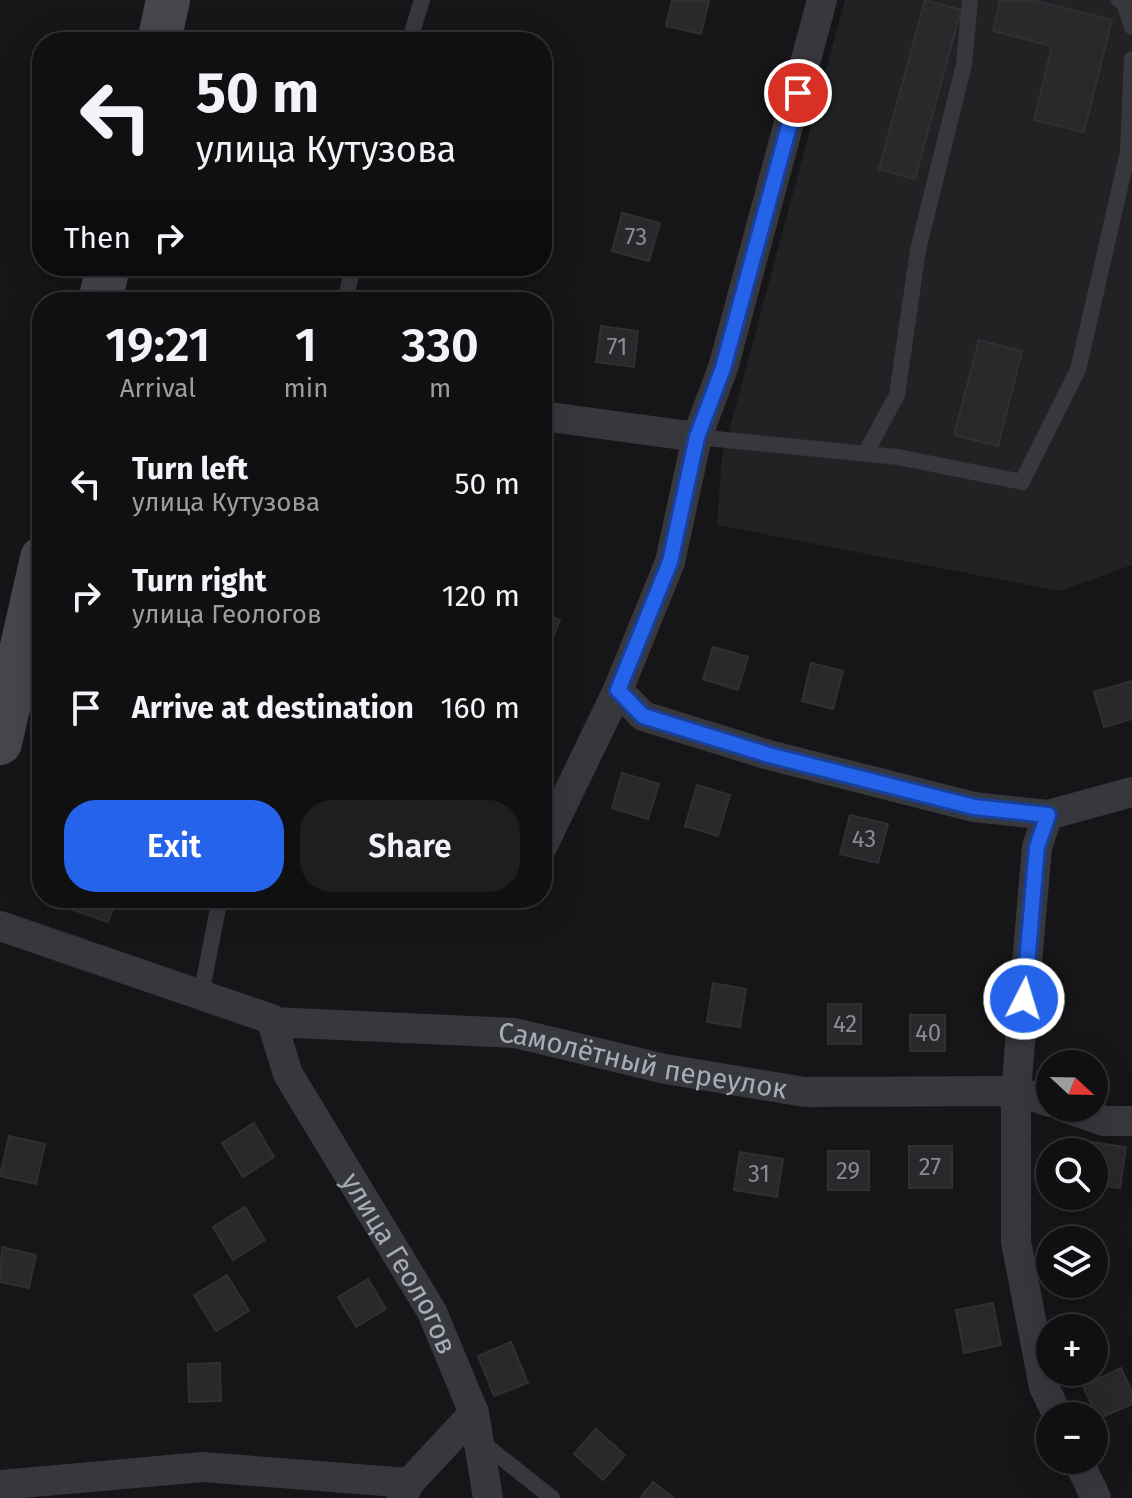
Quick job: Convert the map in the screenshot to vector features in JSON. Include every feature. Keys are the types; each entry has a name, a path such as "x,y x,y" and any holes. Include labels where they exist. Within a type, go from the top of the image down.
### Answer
{"street":[{"path":"161,32 168,0"},
{"path":"552,826 618,690 670,562 697,437 723,368 822,0"},
{"path":"552,417 697,437"},
{"path":"0,743 32,602"},
{"path":"618,690 643,716 769,755 974,807 1048,815 1132,792"},
{"path":"1048,815 1037,847 1016,1091 1016,1242 1044,1387 1051,1402"},
{"name":"Самолётный переулок","path":"0,926 271,1020 515,1033 665,1069 805,1092 1016,1091 1036,1097"},
{"name":"улица Геологов","path":"271,1020 288,1074 432,1312 476,1426 488,1498"},
{"path":"1108,1121 1132,1121"},
{"path":"0,1485 203,1467 406,1490 476,1426"},
{"path":"1085,1474 1096,1498"}],"lane":[{"path":"412,32 422,0"},
{"path":"865,454 897,395 918,250 964,64 970,0"},
{"path":"1119,0 1124,3 1132,27"},
{"path":"697,437 865,454 1022,482 1078,370 1128,152 1132,59"},
{"path":"201,995 218,908"},
{"path":"476,1426 552,1498"}],"shaded area":[{"path":"845,0 1132,0 1132,565 1060,591 717,525 722,457"}],"building":[{"path":"672,0 709,1 701,34 666,26"},
{"path":"925,0 961,10 915,179 879,169"},
{"path":"1000,0 1032,0 1112,20 1084,132 1034,120 1052,46 993,31"},
{"path":"622,213 660,223 649,261 612,251"},
{"path":"601,326 638,331 634,367 596,362"},
{"path":"979,340 1022,351 998,446 954,435"},
{"path":"552,616 560,620 552,639"},
{"path":"713,647 748,657 738,690 703,679"},
{"path":"811,663 843,671 833,709 802,701"},
{"path":"1132,681 1132,719 1104,727 1094,692"},
{"path":"622,773 659,784 648,819 612,808"},
{"path":"697,785 730,795 718,836 685,826"},
{"path":"850,815 888,824 878,863 840,854"},
{"path":"70,908 113,908 108,922"},
{"path":"713,983 746,989 740,1027 707,1022"},
{"path":"828,1004 861,1004 861,1044 828,1044"},
{"path":"910,1015 945,1015 945,1051 910,1051"},
{"path":"254,1123 274,1157 243,1177 222,1143"},
{"path":"9,1136 45,1144 36,1184 0,1176"},
{"path":"1108,1144 1126,1147 1120,1188 1108,1187"},
{"path":"909,1146 952,1146 952,1188 909,1188"},
{"path":"828,1151 869,1151 869,1190 828,1190"},
{"path":"740,1152 783,1159 777,1197 734,1190"},
{"path":"245,1207 265,1240 233,1260 213,1227"},
{"path":"2,1247 36,1255 29,1288 0,1282"},
{"path":"227,1275 249,1311 216,1331 194,1295"},
{"path":"368,1279 386,1309 356,1327 338,1297"},
{"path":"993,1303 1001,1345 964,1353 956,1310"},
{"path":"511,1342 528,1383 494,1396 478,1356"},
{"path":"220,1363 221,1401 189,1402 188,1364"},
{"path":"1121,1368 1132,1392 1132,1404 1108,1415 1108,1402 1090,1402 1083,1386 1108,1386 1108,1374"},
{"path":"596,1429 625,1455 603,1480 574,1454"},
{"path":"653,1482 674,1498 640,1498"}],"route":[{"path":"798,93 723,368 697,437 670,562 618,690 643,716 769,755 974,807 1048,815 1037,847 1024,999"}]}
